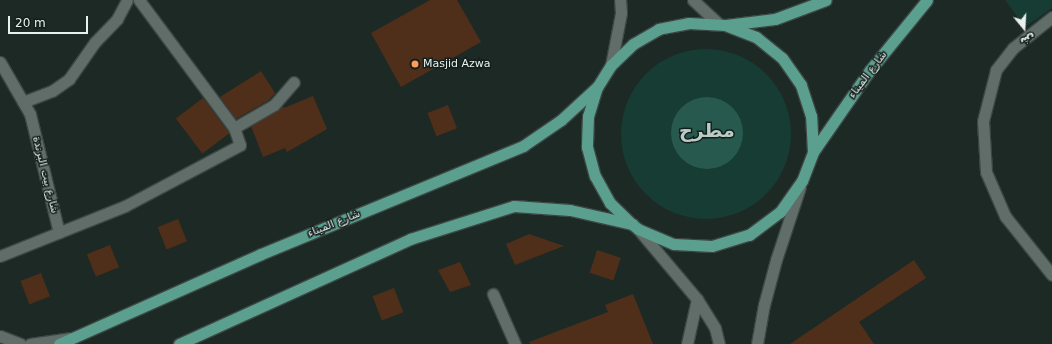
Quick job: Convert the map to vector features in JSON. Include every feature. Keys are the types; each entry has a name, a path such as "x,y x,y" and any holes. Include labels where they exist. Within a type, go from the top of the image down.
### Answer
{"main road":[{"path":"635,227 610,203 595,176 587,146 588,116 597,87 611,65 633,44 659,29 689,23 722,24 775,19 826,0"},
{"name":"شارع الميناء","path":"813,152 870,70 927,0"},
{"path":"179,344 410,239 514,206 570,210 635,227 674,244 712,246 750,235 780,212 802,181 813,152 811,116 801,85 782,58 756,37 722,24"},
{"name":"شارع الميناء","path":"59,344 261,254 523,146 561,120 597,87"}],"street":[{"path":"23,102 52,91 69,79 95,42 117,19 127,0"},
{"path":"0,256 125,206 240,145 234,128 139,0"},
{"path":"611,65 621,13 620,0"},
{"path":"693,0 722,24"},
{"path":"1052,17 1013,48 996,70 983,121 986,172 1005,216 1052,275"},
{"name":"شارع بيت البرندة","path":"0,62 30,114 59,233"},
{"path":"234,128 274,105 294,82"},
{"path":"757,344 764,305 776,260 802,181"},
{"path":"635,227 697,299 715,328 720,344"},
{"path":"493,294 515,344"},
{"path":"687,344 697,299"},
{"path":"0,336 21,344"},
{"path":"30,344 72,338"}],"shaded area":[{"path":"1005,0 1052,0 1052,8 1025,27"},
{"path":"698,49 714,49 739,55 760,68 772,80 785,101 788,109 791,134 790,151 785,167 772,188 760,200 739,213 731,216 714,219 698,219 673,213 652,200 640,188 627,167 624,159 621,142 621,126 627,101 640,80 652,68 673,55 681,52"},
{"path":"707,97 727,103 737,113 743,133 737,153 727,163 707,169 687,163 677,153 671,133 677,113 687,103"}],"building":[{"name":"Masjid Azwa","path":"430,0 457,0 481,42 401,87 371,33"},
{"path":"261,71 275,93 269,100 236,119 220,97"},
{"path":"313,96 327,129 287,152 285,148 263,157 251,126 283,106 284,108"},
{"path":"203,98 229,133 202,154 176,118"},
{"path":"448,105 457,128 436,136 427,113"},
{"path":"178,219 187,241 167,249 158,227"},
{"path":"529,234 564,246 515,265 506,244"},
{"path":"110,245 119,267 96,277 87,254"},
{"path":"597,250 621,258 613,281 590,273"},
{"path":"914,260 926,278 859,322 874,344 790,344"},
{"path":"460,262 471,285 450,292 438,270"},
{"path":"41,273 50,296 29,304 20,281"},
{"path":"394,288 403,312 382,321 373,296"},
{"path":"633,294 653,344 530,344 529,342 608,312 605,305"}],"place":[{"name":"Masjid Azwa","path":"415,64"}],"district":[{"name":"مطرح","path":"707,131"}]}
